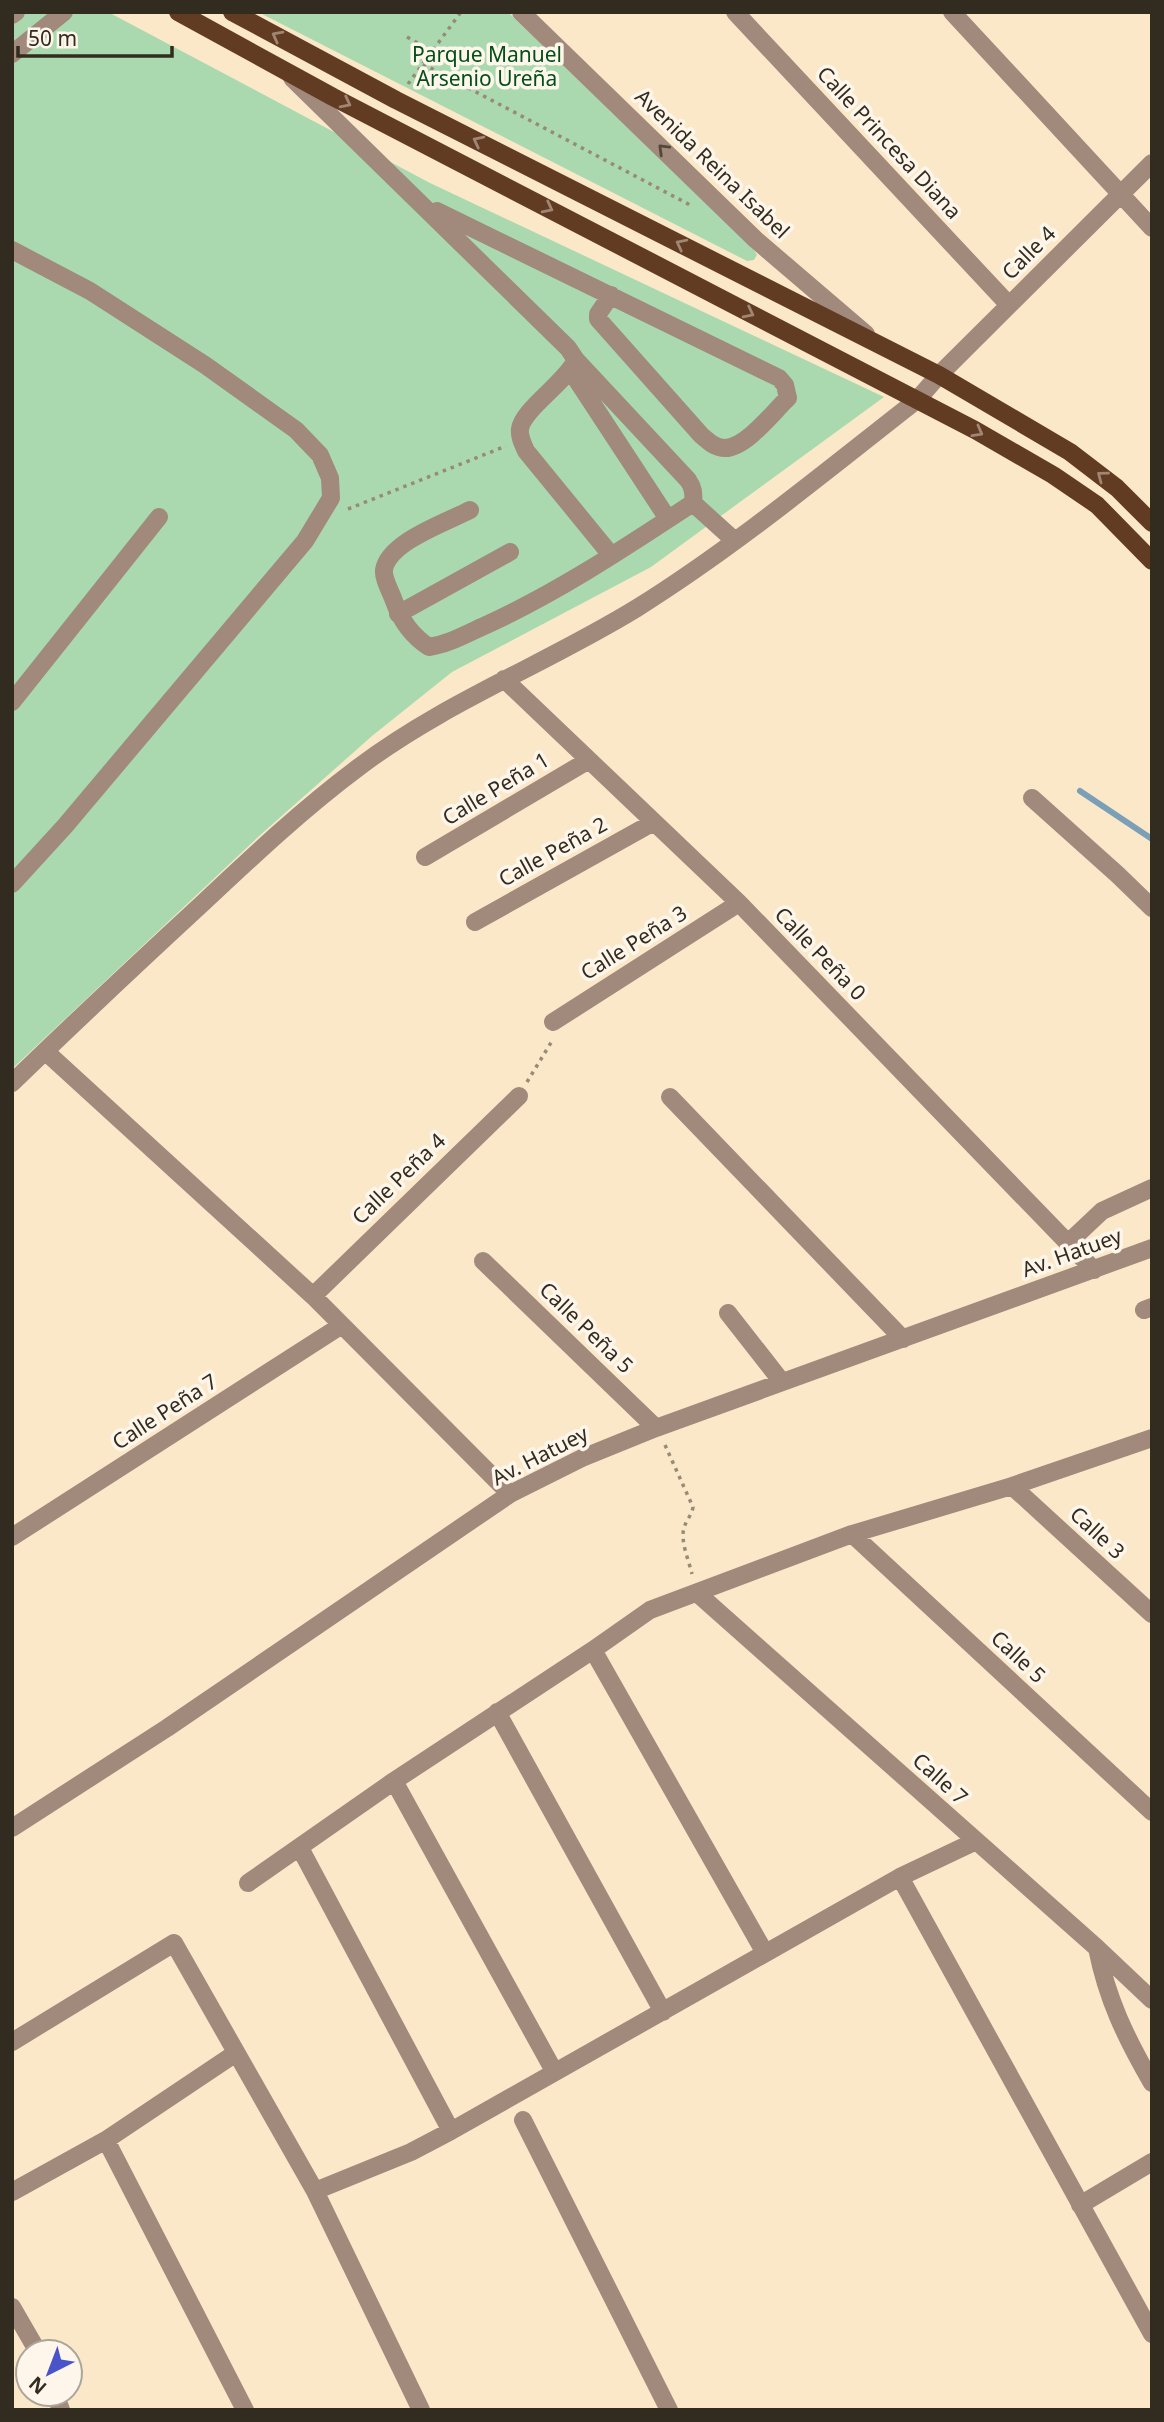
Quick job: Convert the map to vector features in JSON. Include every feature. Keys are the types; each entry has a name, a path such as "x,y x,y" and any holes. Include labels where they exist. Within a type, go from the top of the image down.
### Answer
{"main road":[{"path":"178,12 282,69 975,430 1053,475 1097,505 1152,561"},
{"path":"232,12 397,100 939,375 1070,452 1117,488 1152,523"}],"street":[{"path":"12,15 16,12"},
{"path":"12,54 64,12"},
{"name":"Avenida Reina Isabel","path":"521,12 756,240 877,343"},
{"name":"Calle Princesa Diana","path":"735,12 1009,305"},
{"path":"953,12 1152,228"},
{"path":"282,69 568,348 574,365 668,519"},
{"name":"Calle 4","path":"12,1083 302,811 361,765 504,679 574,646 639,606 735,541 917,400 1152,163"},
{"path":"422,203 611,295 779,378 785,385 788,398 740,445 724,448 713,445 701,435 598,319 598,314 611,295"},
{"path":"12,250 90,291 205,365 296,430 320,455 330,478 331,498 305,541 65,827 12,884"},
{"path":"574,365 525,417 520,428 521,440 526,451 611,555"},
{"path":"574,365 688,480 692,487 693,503 735,541"},
{"path":"470,510 401,545 388,557 384,573 398,614 416,639 429,647 444,645 520,610 693,503"},
{"path":"12,702 159,517"},
{"path":"398,614 510,552"},
{"name":"Calle Peña 0","path":"504,679 739,903 1094,1270"},
{"name":"Calle Peña 1","path":"425,857 589,760"},
{"path":"1032,798 1152,908"},
{"name":"Calle Peña 2","path":"475,922 654,822"},
{"name":"Calle Peña 3","path":"553,1022 739,903"},
{"path":"45,1051 313,1296 510,1494"},
{"name":"Calle Peña 4","path":"313,1296 519,1096"},
{"path":"670,1097 903,1339"},
{"path":"1068,1243 1102,1211 1152,1188"},
{"name":"Av. Hatuey","path":"12,1828 167,1728 510,1494 582,1458 656,1428 1152,1248"},
{"name":"Calle Peña 5","path":"483,1261 656,1428"},
{"path":"728,1313 782,1382"},
{"name":"Calle Peña 7","path":"12,1538 342,1325"},
{"path":"248,1883 394,1781 650,1610 852,1534 1012,1486 1152,1438"},
{"name":"Calle 3","path":"1012,1486 1152,1614"},
{"name":"Calle 5","path":"852,1534 1152,1812"},
{"name":"Calle 7","path":"697,1593 1152,2000"},
{"path":"593,1650 765,1953"},
{"path":"497,1712 663,2012"},
{"path":"394,1781 554,2071"},
{"path":"315,2191 411,2152 451,2131 900,1877 976,1841"},
{"path":"300,1848 451,2131"},
{"path":"900,1877 1152,2334"},
{"path":"12,2042 174,1943 315,2191 421,2410"},
{"path":"1097,1948 1104,1984 1129,2044 1152,2083"},
{"path":"12,2192 106,2140 236,2053"},
{"path":"523,2120 669,2410"},
{"path":"106,2140 246,2410"},
{"path":"1080,2205 1152,2162"},
{"path":"12,2306 30,2338"}],"path":[{"path":"397,100 461,12"},
{"path":"407,37 446,59"},
{"path":"423,64 694,207"},
{"path":"318,521 521,440"},
{"path":"519,1096 556,1032 553,1022"},
{"path":"656,1428 693,1507 693,1512 684,1525 683,1535 697,1593"}],"green space":[{"path":"12,12 108,12 430,183 884,397 651,567 452,672 372,736 258,837 12,1069"},
{"name":"Parque Manuel Arsenio Ureña","path":"258,12 508,12 757,255 754,260 747,261"}],"waterway":[{"path":"1080,791 1152,839"}]}
